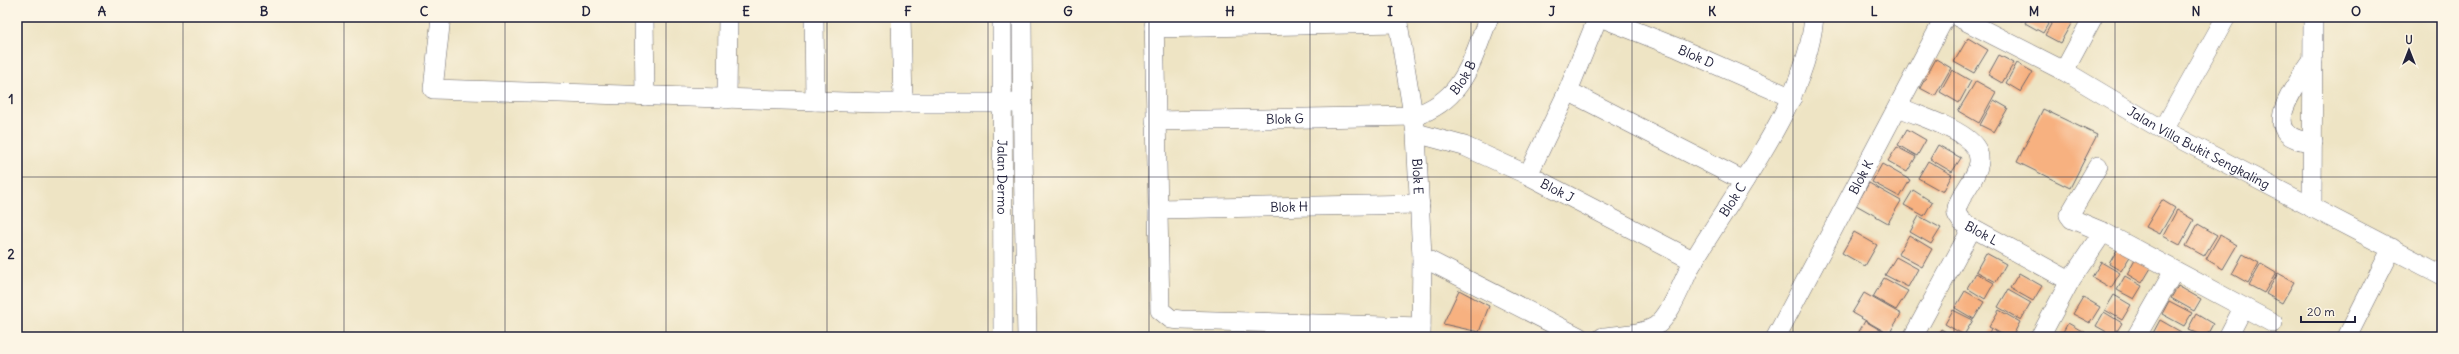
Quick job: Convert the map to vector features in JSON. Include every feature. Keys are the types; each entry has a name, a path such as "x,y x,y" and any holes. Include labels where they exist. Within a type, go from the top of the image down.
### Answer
{"street":[{"path":"441,17 433,89 727,99 903,103 1023,103"},
{"path":"644,17 645,96"},
{"path":"727,99 728,17"},
{"path":"814,17 815,101"},
{"path":"901,17 903,103"},
{"name":"Jalan Dermo","path":"1002,17 1003,337"},
{"path":"1022,17 1027,337"},
{"name":"Blok B","path":"1415,125 1449,98 1463,78 1489,17"},
{"path":"1528,174 1568,91 1599,17"},
{"name":"Blok D","path":"1599,17 1678,48 1792,98"},
{"name":"Blok C","path":"1603,337 1644,331 1656,326 1664,317 1694,261 1744,181 1792,98 1809,53 1814,17"},
{"name":"Blok K","path":"1776,337 1899,107 1945,17"},
{"name":"Jalan Villa Bukit Sengkaling","path":"1958,17 2064,71 2164,130 2442,275"},
{"path":"2064,71 2092,17"},
{"path":"2164,130 2226,17"},
{"path":"2312,208 2313,17"},
{"path":"1398,20 1154,23 1159,302 1160,310 1172,319 1421,332"},
{"name":"Blok E","path":"1398,20 1415,125 1422,257 1421,332"},
{"path":"2313,60 2290,94 2282,110 2281,119 2283,128 2290,135 2299,141 2313,142"},
{"path":"1568,91 1744,181"},
{"name":"Blok L","path":"1899,107 1960,134 1972,144 1979,160 1974,178 1957,207 1957,215 1962,222 2070,281"},
{"name":"Blok G","path":"1155,121 1415,125"},
{"name":"Blok J","path":"1415,125 1528,174 1694,261"},
{"path":"1002,154 1023,155"},
{"path":"2098,166 2070,215 2072,219 2103,232 2273,323"},
{"name":"Blok H","path":"1158,209 1420,204"},
{"path":"1913,337 1972,228"},
{"path":"2040,337 2070,281 2103,232"},
{"path":"2348,337 2392,248"},
{"path":"1422,257 1579,337"},
{"path":"2136,337 2174,271"},
{"path":"2228,337 2243,308"}],"building":[{"path":"2015,17 2025,17 2022,21"},
{"path":"2028,17 2052,17 2043,33 2025,23"},
{"path":"2055,17 2075,17 2060,43 2045,35"},
{"path":"1968,38 1988,50 1974,73 1954,62"},
{"path":"1999,55 2014,63 2002,83 1988,75"},
{"path":"1936,59 1951,68 1935,96 1920,88"},
{"path":"2017,63 2033,72 2021,92 2006,83"},
{"path":"1952,70 1971,81 1959,103 1940,92"},
{"path":"1976,81 1996,92 1979,123 1958,111"},
{"path":"1994,100 2008,108 1994,132 1980,125"},
{"path":"2043,109 2097,135 2070,188 2017,162"},
{"path":"1907,129 1926,140 1917,156 1898,145"},
{"path":"1938,145 1961,158 1952,172 1930,159"},
{"path":"1897,147 1916,157 1907,172 1888,161"},
{"path":"1928,161 1952,175 1943,192 1918,178"},
{"path":"1882,164 1910,180 1900,197 1872,182"},
{"path":"1869,183 1901,201 1888,223 1856,205"},
{"path":"1913,190 1932,202 1924,216 1904,205"},
{"path":"2162,200 2175,208 2160,234 2146,227"},
{"path":"2177,210 2194,220 2180,245 2163,236"},
{"path":"1919,216 1941,228 1931,244 1910,232"},
{"path":"2198,224 2217,235 2204,256 2186,246"},
{"path":"1854,232 1877,245 1865,266 1842,253"},
{"path":"1909,235 1932,249 1922,267 1898,254"},
{"path":"2220,235 2237,245 2223,269 2206,259"},
{"path":"2118,248 2131,255 2121,271 2109,264"},
{"path":"1986,253 2006,264 1996,282 1976,271"},
{"path":"2243,254 2259,263 2248,283 2232,274"},
{"path":"1896,257 1918,269 1908,287 1885,275"},
{"path":"2135,259 2151,268 2142,283 2127,274"},
{"path":"2101,262 2120,273 2111,288 2092,277"},
{"path":"2261,264 2276,273 2264,293 2249,285"},
{"path":"1976,273 1994,283 1985,299 1967,288"},
{"path":"2019,273 2042,286 2033,301 2010,288"},
{"path":"2278,273 2294,282 2282,303 2266,294"},
{"path":"2125,276 2142,286 2134,299 2117,290"},
{"path":"1884,278 1908,291 1896,310 1873,297"},
{"path":"2178,286 2201,299 2194,311 2171,298"},
{"path":"1459,290 1489,306 1479,332 1443,324"},
{"path":"2008,290 2031,303 2021,320 1998,307"},
{"path":"1965,291 1984,302 1974,319 1955,308"},
{"path":"1864,293 1901,314 1889,334 1852,313"},
{"path":"2114,295 2131,305 2122,320 2105,310"},
{"path":"2083,297 2100,307 2090,323 2073,314"},
{"path":"2169,301 2192,313 2184,326 2162,314"},
{"path":"1953,310 1973,320 1964,335 1945,324"},
{"path":"1999,310 2020,322 2012,337 2007,337 1989,327"},
{"path":"2104,312 2122,323 2114,336 2096,326"},
{"path":"2196,314 2213,324 2206,337 2188,329"},
{"path":"2160,320 2181,332 2178,337 2156,337 2152,335"},
{"path":"1865,321 1892,337 1856,337"},
{"path":"2068,323 2087,334 2085,337 2060,337"},
{"path":"1941,329 1954,337 1936,337"},
{"path":"1991,329 2004,337 1986,337"}]}
